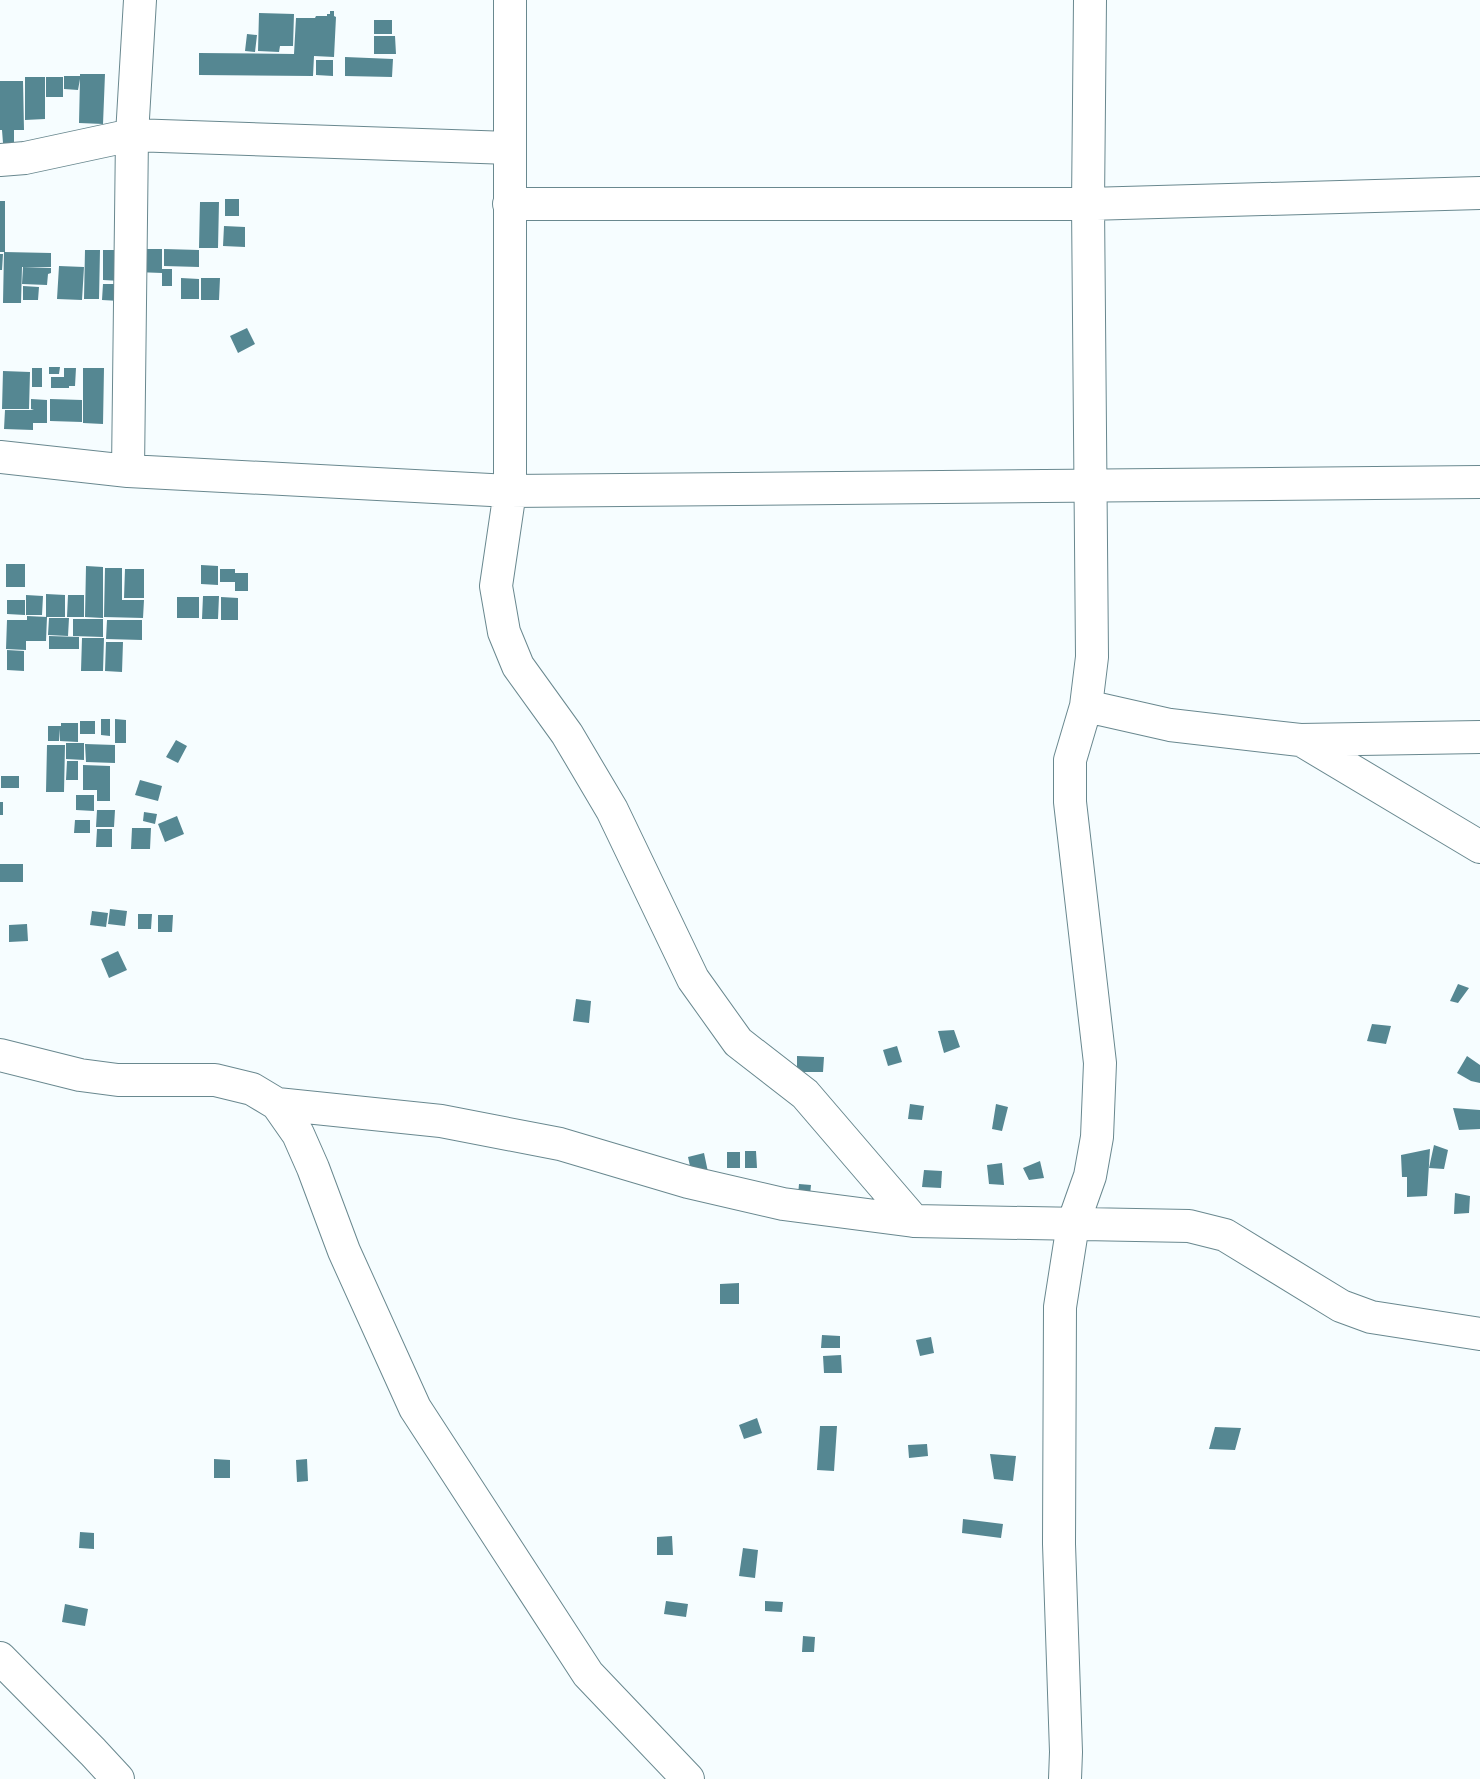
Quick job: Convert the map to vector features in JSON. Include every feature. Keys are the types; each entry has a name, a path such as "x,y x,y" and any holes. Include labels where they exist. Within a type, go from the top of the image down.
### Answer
{"street":[{"path":"128,471 132,135 140,0"},
{"path":"510,0 510,491 496,586 504,632 518,666 567,734 612,810 693,979 738,1042 805,1094 914,1221"},
{"path":"1065,1779 1066,1740 1059,1544 1060,1307 1073,1224 1090,1176 1097,1137 1101,1063 1070,802 1070,760 1086,706 1092,657 1088,204 1090,0"},
{"path":"0,160 25,158 132,135 510,148"},
{"path":"509,204 1088,204 1480,193"},
{"path":"0,457 128,471 510,491 1480,482"},
{"path":"1086,706 1170,725 1300,740 1480,737"},
{"path":"1300,740 1480,847"},
{"path":"0,1054 80,1075 118,1080 215,1080 252,1089 277,1104 298,1134 344,1251 414,1408 588,1674 688,1779"},
{"path":"277,1104 452,1123 560,1144 688,1182 783,1204 914,1221 1189,1226 1225,1235 1341,1306 1371,1317 1480,1334"},
{"path":"0,1658 118,1779"}],"building":[{"path":"330,11 334,11 336,17 334,57 314,56 313,76 199,75 199,53 294,54 296,18 327,16"},
{"path":"259,13 294,14 293,46 280,46 279,52 258,51"},
{"path":"374,20 392,20 392,34 374,34"},
{"path":"247,34 257,35 255,52 245,51"},
{"path":"374,36 395,36 396,54 374,54"},
{"path":"345,57 393,59 392,77 345,76"},
{"path":"316,60 333,60 333,76 316,75"},
{"path":"80,74 105,74 103,124 79,123 80,79 78,90 64,89 64,76 80,76"},
{"path":"25,77 45,77 45,119 25,120"},
{"path":"46,77 63,77 63,97 46,97"},
{"path":"0,81 23,81 24,130 14,130 14,143 3,143 2,130 0,130"},
{"path":"225,199 239,199 239,216 225,216"},
{"path":"0,201 5,201 5,252 0,252"},
{"path":"200,202 219,202 218,248 199,248"},
{"path":"224,226 245,227 245,247 223,246"},
{"path":"136,249 162,249 162,269 172,269 172,286 162,286 162,273 136,272"},
{"path":"164,249 199,250 199,267 164,266"},
{"path":"85,250 100,250 99,299 84,299"},
{"path":"103,250 122,250 121,281 103,280"},
{"path":"4,252 51,253 51,267 22,267 21,303 3,303"},
{"path":"0,254 3,254 2,270 0,270"},
{"path":"59,266 84,267 82,300 57,299"},
{"path":"23,267 51,268 47,285 22,284"},
{"path":"181,278 199,279 199,299 181,299"},
{"path":"201,278 220,278 219,300 201,300"},
{"path":"103,284 121,284 120,301 102,300"},
{"path":"23,286 39,287 38,300 23,300"},
{"path":"247,328 255,344 238,353 230,336"},
{"path":"49,367 60,367 59,374 49,374"},
{"path":"32,368 42,368 42,387 32,387"},
{"path":"64,368 76,368 75,386 51,388 51,377 64,377"},
{"path":"83,368 104,368 103,424 83,423"},
{"path":"3,371 30,372 29,409 2,409"},
{"path":"31,399 47,400 47,423 33,423 33,430 4,429 5,410 34,410 31,409"},
{"path":"50,399 82,400 82,422 50,421"},
{"path":"6,564 25,564 25,587 6,587"},
{"path":"201,565 218,566 218,585 201,584"},
{"path":"86,566 103,567 103,618 85,617"},
{"path":"105,568 122,568 122,600 144,600 143,618 104,617"},
{"path":"125,569 144,569 144,598 124,598"},
{"path":"220,569 235,569 235,573 248,573 248,591 235,591 235,582 220,582"},
{"path":"46,594 65,595 65,617 46,617"},
{"path":"26,595 43,596 42,615 26,615"},
{"path":"68,595 84,595 84,617 67,617"},
{"path":"203,596 219,596 218,619 202,619"},
{"path":"177,597 199,597 199,618 177,618"},
{"path":"221,597 238,598 238,620 221,620"},
{"path":"7,600 25,600 25,615 7,614"},
{"path":"27,616 47,617 46,641 26,641 26,650 6,649 7,620 27,620"},
{"path":"49,618 69,618 68,636 48,635"},
{"path":"73,619 103,619 103,637 73,636"},
{"path":"107,620 142,620 142,640 106,639"},
{"path":"49,636 79,637 79,649 49,649"},
{"path":"82,638 104,638 103,671 81,671"},
{"path":"106,642 123,642 122,672 105,671"},
{"path":"7,650 24,651 24,671 7,670"},
{"path":"101,719 110,719 110,736 101,735"},
{"path":"115,719 126,720 126,743 115,743"},
{"path":"80,721 95,721 95,734 80,734"},
{"path":"61,723 78,723 78,742 60,741 60,729 59,741 48,741 48,726 61,726"},
{"path":"176,740 187,746 178,763 166,757"},
{"path":"66,743 84,743 84,760 66,759"},
{"path":"85,744 115,745 115,763 86,762"},
{"path":"47,745 65,745 64,792 46,792"},
{"path":"67,761 78,761 78,780 66,780"},
{"path":"83,765 110,766 110,801 97,801 97,790 83,790"},
{"path":"1,776 19,776 19,788 1,788"},
{"path":"140,780 162,786 158,801 135,795"},
{"path":"76,795 94,795 94,811 76,810"},
{"path":"0,802 3,802 3,815 0,815"},
{"path":"97,810 115,810 114,827 96,827"},
{"path":"144,812 157,814 155,824 143,821"},
{"path":"177,816 184,834 165,842 158,824"},
{"path":"75,820 90,820 90,833 74,833"},
{"path":"132,828 151,828 150,849 131,849"},
{"path":"97,829 112,829 112,847 96,847"},
{"path":"0,864 23,864 23,882 0,882"},
{"path":"110,909 127,911 125,926 108,924"},
{"path":"92,911 108,913 106,927 90,925"},
{"path":"138,914 152,914 151,929 138,929"},
{"path":"158,915 173,915 172,932 158,932"},
{"path":"27,924 28,941 9,942 9,925"},
{"path":"118,951 127,970 109,978 101,959"},
{"path":"1458,984 1469,988 1458,1003 1450,1001"},
{"path":"576,999 591,1001 589,1023 573,1021"},
{"path":"1372,1024 1391,1026 1386,1044 1367,1041"},
{"path":"954,1030 960,1047 944,1053 938,1031"},
{"path":"897,1046 902,1062 888,1066 883,1050"},
{"path":"797,1056 824,1057 823,1072 797,1072"},
{"path":"1467,1056 1480,1065 1480,1083 1457,1073"},
{"path":"910,1104 924,1106 922,1120 908,1119"},
{"path":"996,1104 1008,1107 1002,1131 992,1129"},
{"path":"1453,1108 1480,1110 1480,1129 1459,1130"},
{"path":"1434,1145 1448,1150 1444,1169 1429,1168"},
{"path":"1430,1149 1427,1196 1407,1197 1407,1177 1402,1177 1401,1155"},
{"path":"745,1151 756,1151 757,1168 745,1168"},
{"path":"727,1152 740,1152 740,1168 727,1168"},
{"path":"704,1153 708,1172 692,1175 688,1157"},
{"path":"1040,1161 1044,1178 1029,1180 1023,1168"},
{"path":"1002,1163 1004,1185 989,1184 987,1165"},
{"path":"924,1170 942,1171 941,1188 922,1187"},
{"path":"799,1184 811,1185 810,1195 798,1195"},
{"path":"1455,1193 1470,1196 1469,1213 1454,1214"},
{"path":"739,1283 739,1304 720,1304 720,1284"},
{"path":"822,1335 840,1336 840,1348 821,1348"},
{"path":"931,1337 934,1353 920,1356 916,1340"},
{"path":"841,1355 842,1373 824,1373 823,1356"},
{"path":"757,1418 762,1433 744,1439 739,1425"},
{"path":"820,1426 837,1426 834,1471 817,1470"},
{"path":"1215,1427 1241,1428 1235,1450 1209,1449"},
{"path":"927,1444 928,1456 909,1458 908,1445"},
{"path":"990,1454 1016,1456 1013,1481 994,1479"},
{"path":"214,1459 230,1460 230,1478 214,1478"},
{"path":"307,1459 308,1481 297,1482 296,1460"},
{"path":"963,1519 1003,1524 1001,1538 962,1533"},
{"path":"80,1532 94,1533 94,1549 79,1548"},
{"path":"672,1536 673,1555 657,1555 657,1537"},
{"path":"743,1548 758,1550 755,1578 739,1576"},
{"path":"666,1601 688,1604 686,1617 664,1614"},
{"path":"765,1601 783,1602 782,1612 765,1611"},
{"path":"65,1604 88,1609 85,1626 62,1622"},
{"path":"803,1636 815,1637 814,1652 802,1652"}]}
